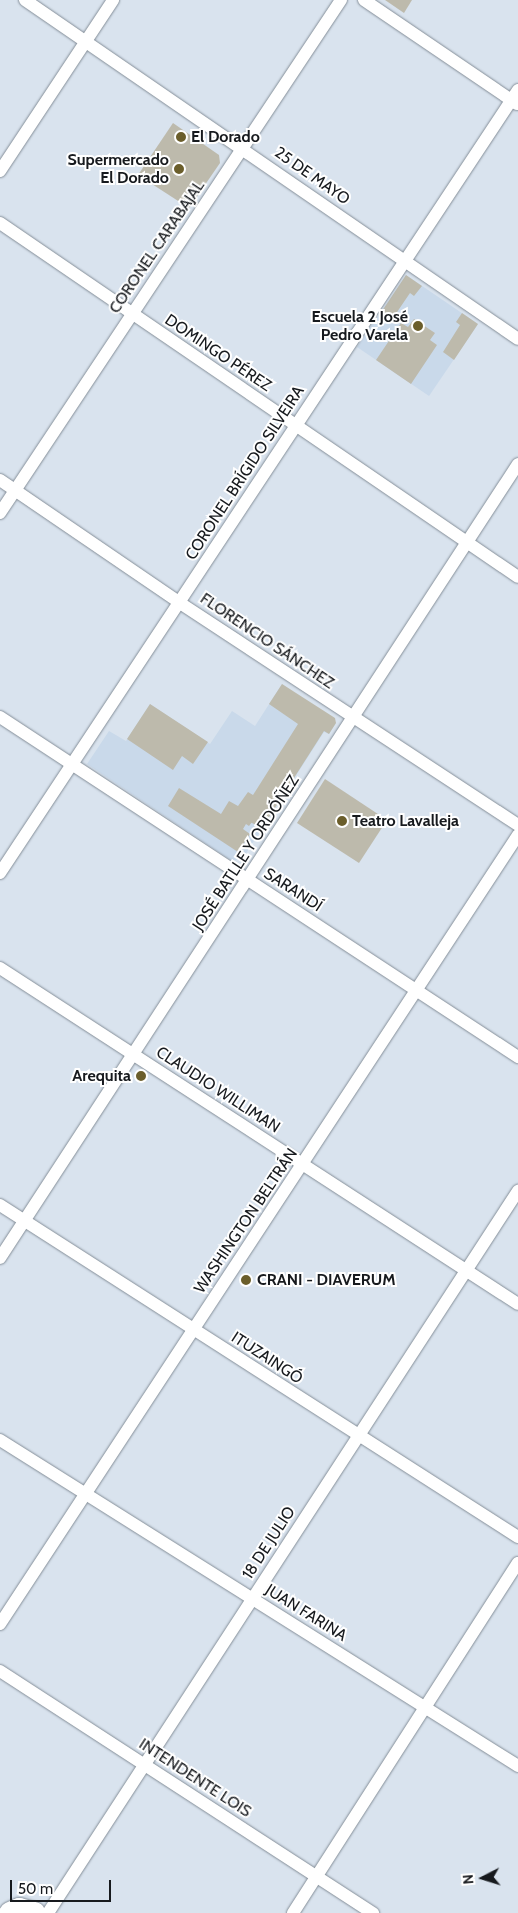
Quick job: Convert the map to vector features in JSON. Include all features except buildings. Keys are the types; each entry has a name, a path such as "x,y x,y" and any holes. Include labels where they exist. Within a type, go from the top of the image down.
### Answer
{"street":[{"name":"25 DE MAYO","path":"25,0 243,148 518,339"},
{"path":"0,171 114,0"},
{"name":"CORONEL CARABAJAL","path":"0,513 341,0"},
{"path":"364,0 516,98"},
{"name":"CORONEL BRÍGIDO SILVEIRA","path":"0,873 180,603 403,260 516,98"},
{"name":"DOMINGO PÉREZ","path":"0,223 518,577"},
{"name":"JOSÉ BATLLE Y ORDÓÑEZ","path":"0,1258 249,880 352,717 518,464"},
{"name":"FLORENCIO SÁNCHEZ","path":"0,480 180,603 518,825"},
{"name":"SARANDÍ","path":"0,717 518,1057"},
{"name":"WASHINGTON BELTRÁN","path":"0,1624 87,1495 193,1329 303,1165 518,835"},
{"name":"CLAUDIO WILLIMAN","path":"0,968 518,1304"},
{"name":"18 DE JULIO","path":"48,1913 518,1191"},
{"name":"ITUZAINGÓ","path":"0,1205 357,1437 518,1538"},
{"name":"JUAN FARINA","path":"0,1440 518,1766"},
{"path":"293,1913 518,1563"},
{"name":"INTENDENTE LOIS","path":"0,1671 373,1913"}],"shaded area":[{"path":"406,275 478,324 429,396 357,347"},
{"path":"282,684 336,723 329,734 324,732 243,858 232,861 87,764 109,731 126,741 150,704 210,744 232,711 255,726"}],"place":[{"name":"El Dorado","path":"181,137"},
{"name":"Supermercado El Dorado","path":"179,169"},
{"name":"Escuela 2 José Pedro Varela","path":"418,326"},
{"name":"Teatro Lavalleja","path":"342,821"},
{"name":"Arequita","path":"141,1076"},
{"name":"CRANI - DIAVERUM","path":"246,1280"}]}
